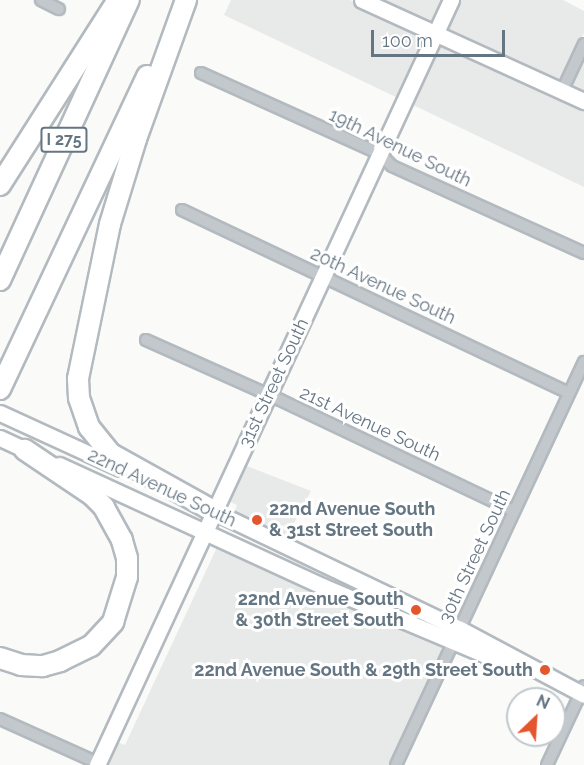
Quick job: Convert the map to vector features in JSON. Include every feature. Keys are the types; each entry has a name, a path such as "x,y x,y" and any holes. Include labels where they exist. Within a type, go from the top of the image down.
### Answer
{"highway":[{"path":"0,185 118,0"},
{"name":"I 275","path":"0,280 129,0"},
{"path":"184,0 110,224 78,379 81,405 89,427 111,454 215,512"},
{"name":"I 275","path":"3,383 184,0"},
{"path":"0,658 21,664 43,666 60,661 90,646 113,622 127,577 127,558 122,540 104,507 92,495 25,450"}],"main road":[{"path":"362,0 584,101"},
{"name":"31st Street South","path":"97,764 207,531 451,0"},
{"name":"22nd Avenue South","path":"0,413 460,629 583,692"},
{"name":"22nd Avenue South","path":"0,438 453,643 583,692"}],"street":[{"path":"41,0 59,9"},
{"path":"562,91 584,44"},
{"name":"19th Avenue South","path":"201,73 380,154 392,166 584,253"},
{"name":"20th Avenue South","path":"182,210 569,393"},
{"name":"21st Avenue South","path":"146,340 268,394 514,511"},
{"name":"30th Street South","path":"396,765 584,362"},
{"path":"547,765 583,692"},
{"path":"0,719 97,764"}],"shaded area":[{"path":"231,0 350,0 429,37 400,99 224,15"},
{"path":"374,0 446,0 433,27"},
{"path":"456,0 563,0 584,11 584,33 560,84 441,31"},
{"path":"437,40 584,107 584,187 409,103"},
{"path":"584,55 584,96 568,88"},
{"path":"242,464 311,491 285,540 233,515 237,505 226,500"},
{"path":"219,543 446,646 391,765 103,765 114,741 125,745"}],"place":[{"name":"22nd Avenue South & 31st Street South","path":"257,520"},
{"name":"22nd Avenue South & 30th Street South","path":"416,610"},
{"name":"22nd Avenue South & 29th Street South","path":"545,670"}]}
